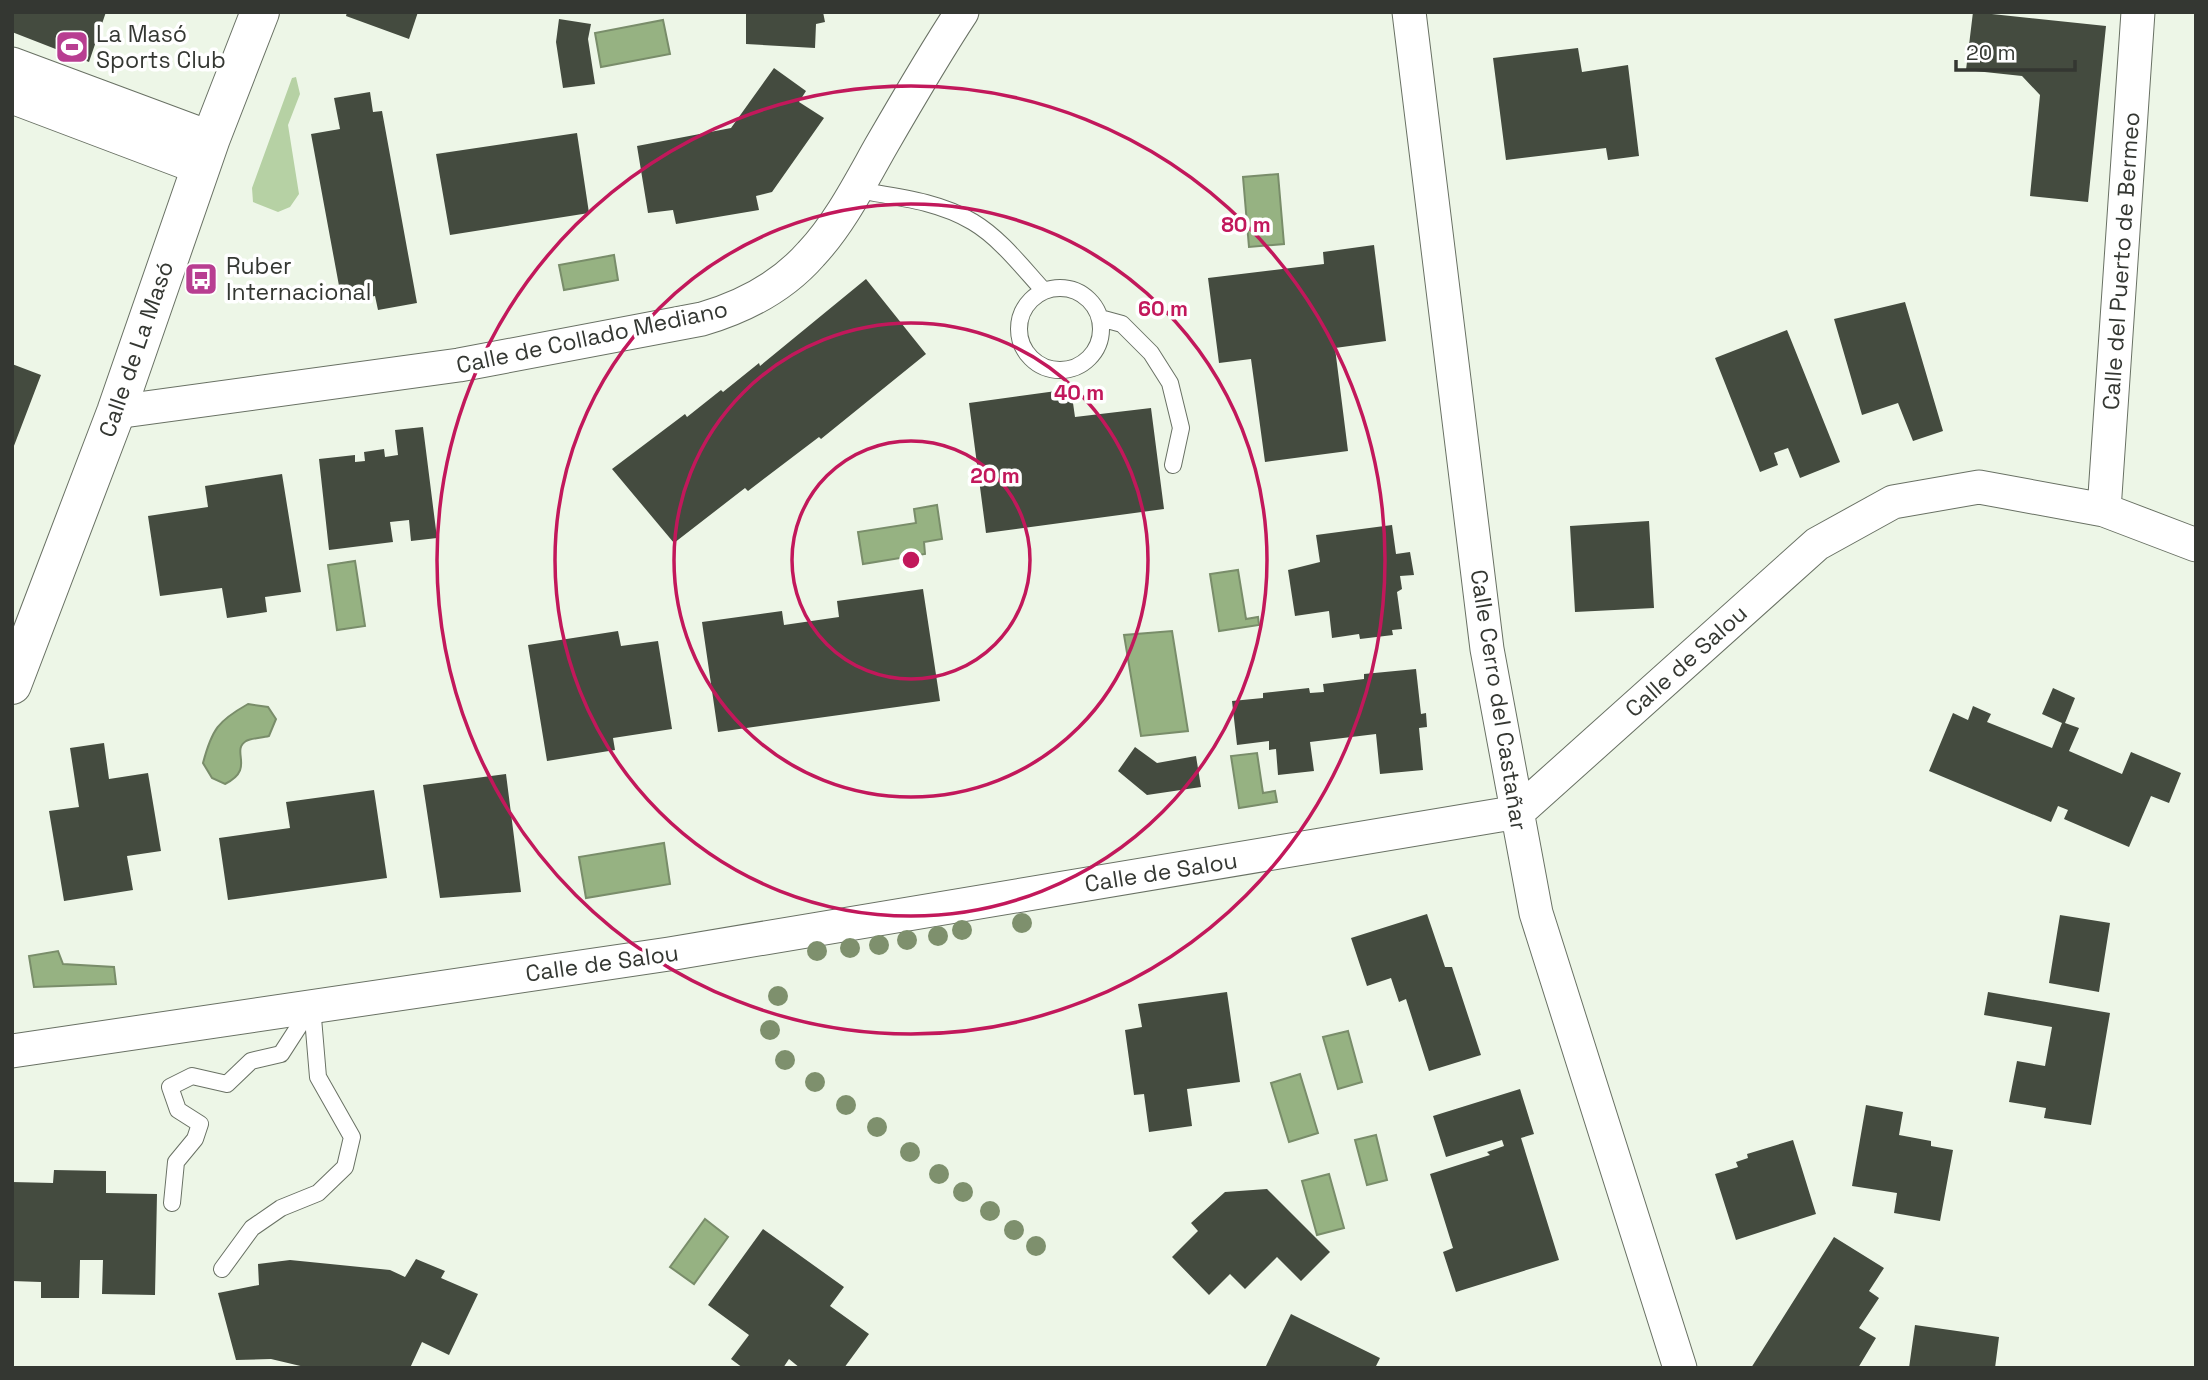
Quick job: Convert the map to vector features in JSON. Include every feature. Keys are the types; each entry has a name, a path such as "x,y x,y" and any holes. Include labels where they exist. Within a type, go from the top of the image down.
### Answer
{"street":[{"name":"Calle de La Masó","path":"12,685 116,412 206,153 260,12"},
{"name":"Calle de Collado Mediano","path":"116,412 459,365 702,319 736,309 788,276 811,255 857,190 930,60 961,12"},
{"name":"Calle Cerro del Castañar","path":"1409,12 1487,649 1536,913 1679,1368"},
{"name":"Calle del Puerto de Bermeo","path":"2104,510 2138,12"},
{"path":"12,64 30,92 206,153"},
{"name":"Calle de Salou","path":"12,1051 669,954 1518,812 1817,544 1893,502 1979,487 2104,510 2196,545"}],"lane":[{"path":"857,190 947,209 976,223 1011,255 1044,291"},
{"path":"1072,289 1089,300 1100,318 1102,333 1098,346 1090,358 1067,371 1041,366 1023,347 1019,321 1024,308 1044,291 1072,289"},
{"path":"1100,318 1122,324 1151,353 1170,383 1181,428 1173,465"},
{"path":"172,1203 176,1163 195,1139 200,1124 178,1110 170,1087 192,1076 227,1084 251,1061 281,1054 312,1006"},
{"path":"222,1269 252,1228 281,1208 318,1192 345,1167 352,1136 318,1077 312,1006"}],"shaded area":[{"path":"663,20 670,54 601,67 595,33"},
{"path":"296,77 300,94 288,125 299,194 290,207 278,212 253,202 252,188 292,78"},
{"path":"1278,174 1284,244 1249,247 1243,177"},
{"path":"614,255 618,280 564,290 559,265"},
{"path":"937,505 942,539 924,542 925,554 863,564 858,532 916,523 914,509"},
{"path":"355,561 365,626 337,630 328,565"},
{"path":"1238,570 1246,619 1258,617 1259,625 1219,631 1210,574"},
{"path":"1172,631 1188,731 1141,736 1124,635"},
{"path":"248,704 268,707 276,719 269,736 248,740 242,745 239,772 225,784 212,778 203,763 206,751 213,734 223,721"},
{"path":"1257,753 1263,793 1275,791 1277,802 1239,808 1231,756"},
{"path":"664,843 670,884 586,898 579,857"},
{"path":"58,951 63,964 114,967 116,984 34,987 29,956"},
{"path":"1348,1031 1362,1082 1338,1089 1323,1037"},
{"path":"1300,1074 1318,1133 1289,1142 1271,1083"},
{"path":"1376,1135 1387,1180 1367,1185 1355,1140"},
{"path":"1329,1174 1344,1228 1317,1235 1302,1181"},
{"path":"705,1219 728,1237 694,1284 670,1267"}],"building":[{"name":"La Masó Sports Club","path":"12,12 106,12 89,62 12,32"},
{"path":"347,12 418,12 409,39 346,16"},
{"path":"746,12 823,12 825,22 816,24 815,48 746,44"},
{"path":"1973,12 2106,26 2088,202 2030,196 2040,95 2022,76 1966,70"},
{"path":"559,19 591,24 588,39 595,84 563,88 556,42"},
{"path":"1578,48 1582,72 1628,65 1639,156 1608,160 1606,148 1506,160 1493,58"},
{"path":"774,68 806,91 799,102 824,118 772,192 756,196 759,210 676,224 673,210 648,213 637,146 731,128"},
{"path":"370,92 373,112 382,111 417,303 378,310 375,296 342,302 311,134 340,129 334,98"},
{"path":"577,133 589,213 450,235 436,154"},
{"path":"1374,245 1386,341 1335,348 1348,451 1265,462 1251,359 1219,363 1208,278 1324,264 1323,252"},
{"path":"866,279 926,354 821,439 819,437 748,491 745,488 674,543 612,469 685,414 687,417 759,363 760,366"},
{"path":"1905,302 1943,431 1913,441 1898,403 1862,415 1834,319"},
{"path":"1787,330 1840,462 1800,478 1788,448 1774,453 1778,465 1760,472 1715,358"},
{"path":"12,364 41,375 12,451"},
{"path":"1071,389 1075,417 1151,408 1164,509 986,533 969,403"},
{"path":"423,427 437,538 411,541 409,520 390,522 393,542 329,550 319,459 355,455 355,462 365,461 364,452 384,449 385,457 398,455 395,430"},
{"path":"282,474 301,592 265,597 267,612 227,618 222,588 160,596 148,516 208,507 205,486"},
{"path":"1649,521 1654,608 1575,612 1570,526"},
{"path":"1392,525 1396,554 1410,552 1414,575 1400,576 1402,589 1397,592 1402,629 1392,630 1393,635 1360,639 1359,634 1332,638 1329,611 1295,616 1288,570 1320,562 1316,535"},
{"path":"923,589 940,701 718,732 702,622 782,611 784,625 839,617 837,601"},
{"path":"618,631 621,646 658,641 672,729 613,738 615,750 547,761 528,645"},
{"path":"1416,669 1421,714 1426,713 1427,727 1419,728 1423,770 1380,774 1376,734 1310,742 1314,771 1278,775 1276,749 1269,750 1269,741 1237,745 1232,701 1263,698 1263,693 1309,688 1310,693 1324,692 1323,684 1364,679 1364,674"},
{"path":"2053,688 2075,698 2065,723 2079,728 2069,751 2122,774 2131,752 2181,773 2169,803 2151,796 2129,847 2064,819 2068,810 2058,806 2051,822 1929,771 1953,713 1968,720 1973,706 1991,714 1987,722 2052,748 2062,723 2042,714"},
{"path":"104,743 109,779 148,773 161,851 127,856 133,890 64,901 49,811 79,807 70,748"},
{"path":"1135,747 1157,763 1196,756 1201,787 1147,795 1118,771"},
{"path":"506,774 521,892 440,898 423,785"},
{"path":"374,790 387,878 228,900 219,838 290,828 286,802"},
{"path":"1427,914 1445,967 1452,967 1481,1055 1429,1071 1406,999 1399,1002 1391,978 1367,986 1351,938"},
{"path":"2060,915 2110,923 2099,992 2049,983"},
{"path":"1227,992 1240,1082 1187,1089 1192,1126 1149,1132 1144,1094 1134,1095 1125,1030 1142,1027 1138,1004"},
{"path":"1988,992 2110,1013 2091,1125 2044,1118 2046,1108 2009,1102 2017,1061 2045,1066 2052,1027 1984,1015"},
{"path":"1520,1089 1534,1134 1521,1138 1559,1260 1456,1292 1443,1252 1453,1248 1430,1174 1490,1155 1487,1152 1504,1146 1502,1140 1446,1157 1433,1116"},
{"path":"1866,1105 1903,1112 1899,1135 1931,1141 1931,1146 1953,1150 1940,1221 1894,1213 1897,1193 1852,1186"},
{"path":"1793,1140 1816,1214 1736,1240 1715,1174 1738,1167 1736,1162 1748,1158 1747,1154"},
{"path":"54,1170 106,1171 106,1193 157,1194 155,1295 102,1294 103,1260 80,1260 79,1298 41,1298 41,1282 12,1281 12,1182 53,1183"},
{"path":"1267,1189 1330,1252 1301,1281 1277,1257 1245,1289 1230,1274 1209,1295 1172,1257 1198,1231 1191,1223 1225,1192"},
{"path":"763,1229 844,1287 830,1306 869,1334 844,1368 800,1368 789,1359 783,1368 743,1368 731,1359 749,1335 708,1305"},
{"path":"1834,1237 1884,1268 1869,1291 1879,1298 1859,1328 1876,1338 1858,1368 1751,1368"},
{"path":"416,1259 445,1271 441,1278 478,1294 449,1355 422,1342 410,1368 309,1368 271,1359 236,1360 218,1293 259,1285 258,1264 290,1260 390,1270 405,1277"},
{"path":"1291,1314 1380,1358 1375,1368 1265,1368"},
{"path":"1915,1325 1999,1337 1995,1368 1909,1368"}],"place":[{"name":"La Masó Sports Club","path":"72,47"},
{"name":"Ruber Internacional","path":"201,279"}]}
